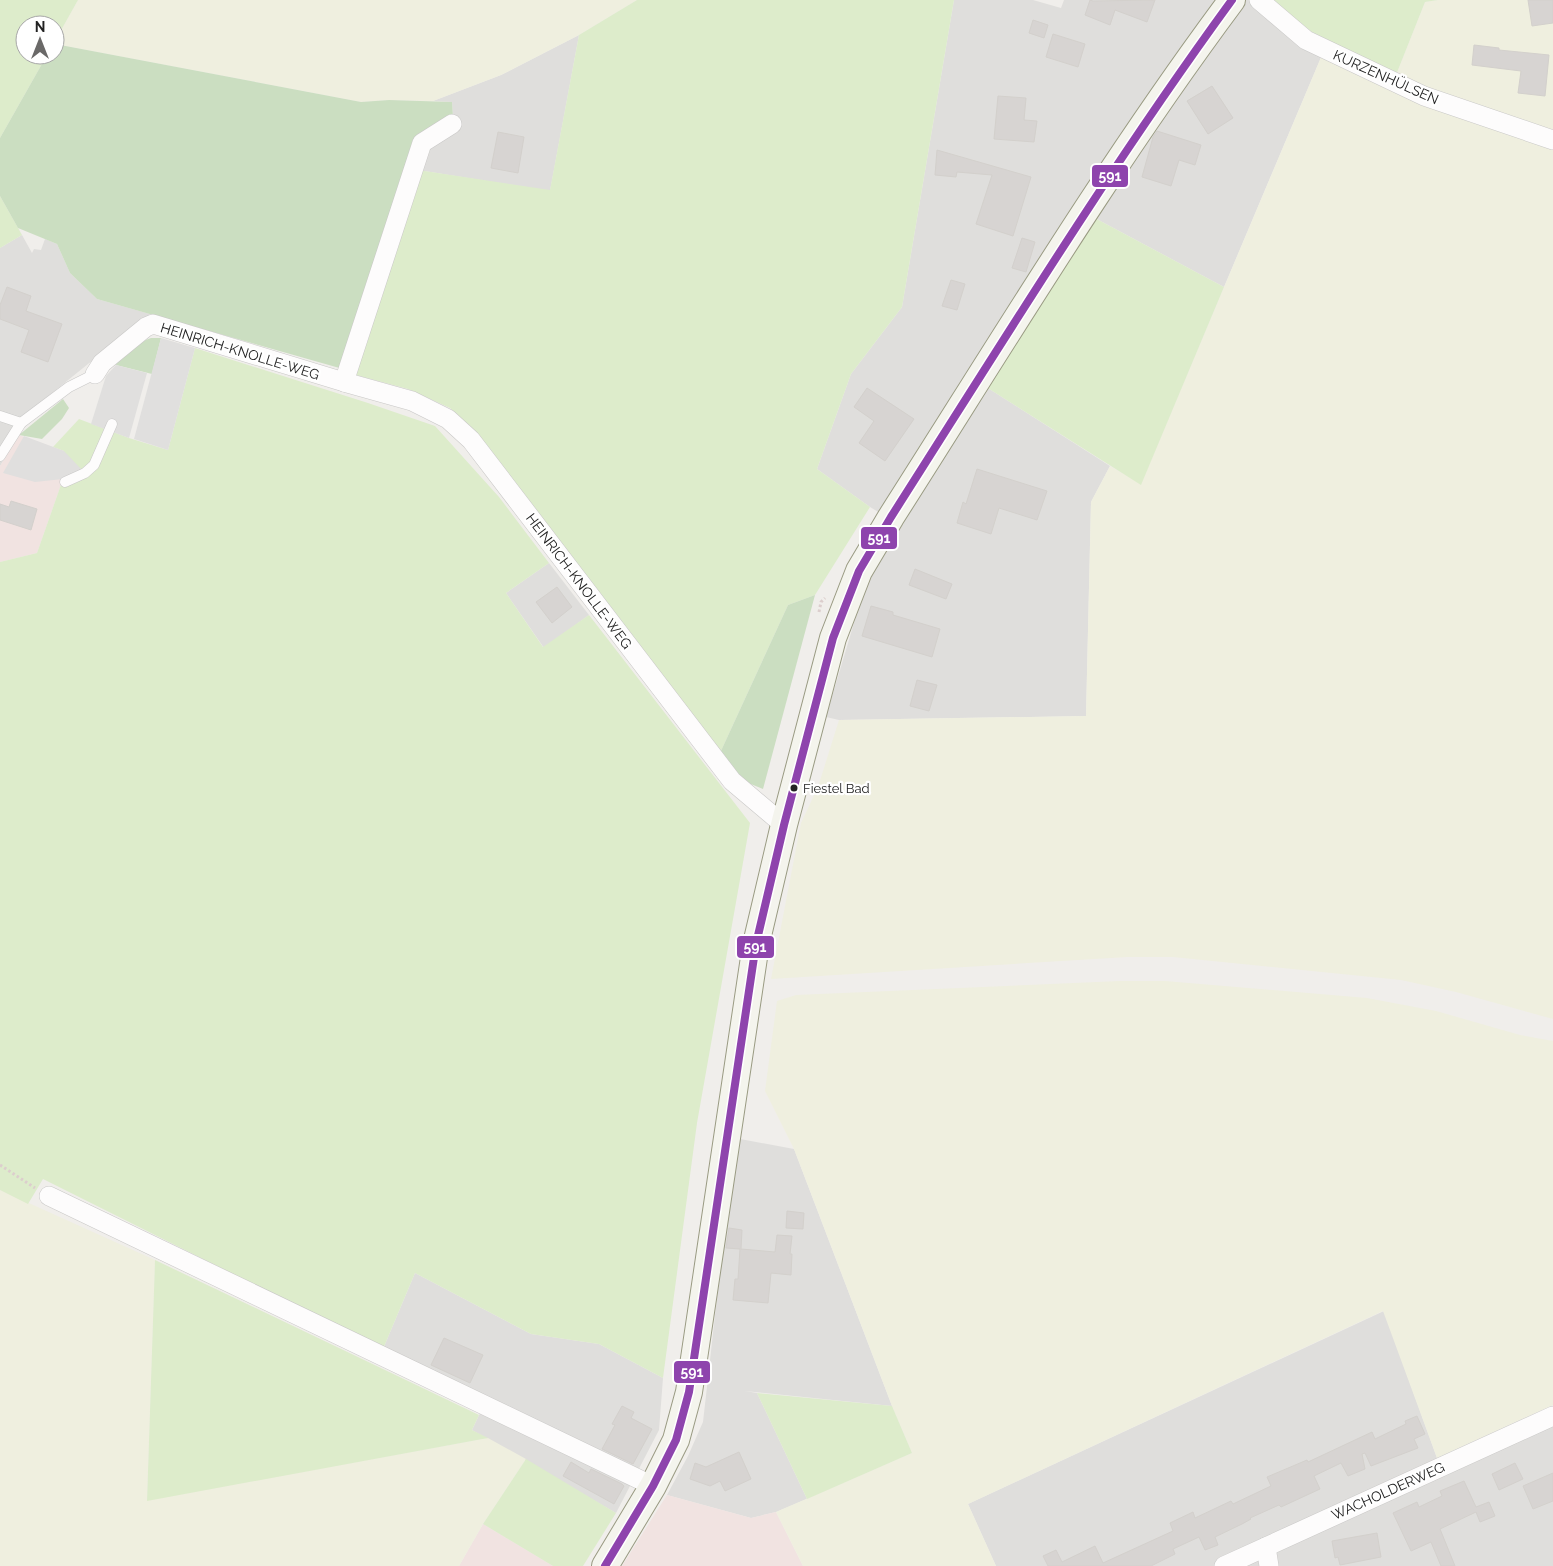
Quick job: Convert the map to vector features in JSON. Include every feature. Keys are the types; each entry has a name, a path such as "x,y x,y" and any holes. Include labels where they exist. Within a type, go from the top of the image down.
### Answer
{"street":[{"path":"605,1566 654,1486 676,1440 689,1392 756,944 784,825 833,638 859,571 897,508 1123,154 1184,65 1232,0"},
{"name":"KURZENHÜLSEN","path":"1259,0 1306,40 1424,96 1553,140"},
{"path":"344,382 422,143 452,124"},
{"name":"HEINRICH-KNOLLE-WEG","path":"95,374 102,362 146,327 153,324 412,401 448,420 471,440 732,780 784,825"},
{"path":"49,1196 654,1486"},
{"name":"WACHOLDERWEG","path":"1224,1566 1553,1416"},
{"path":"1266,1547 1269,1566"}],"lane":[{"path":"0,456 21,423 69,387 95,374"},
{"path":"0,416 21,423"},
{"path":"65,482 85,473 94,465 112,424"}],"path":[{"path":"816,621 821,602 827,596"},
{"path":"0,1165 49,1196"}],"shaded area":[{"path":"954,0 1033,0 1061,8 1064,0 1252,0 1322,55 1224,287 1091,216 983,385 1110,466 1091,502 1086,716 839,720 826,717 859,606 876,564 900,525 870,507 817,469 851,374 902,307"},
{"path":"579,35 550,191 418,170 425,146 453,117 452,102 433,101 501,75"},
{"path":"22,235 32,253 34,249 41,250 45,239 57,244 70,273 97,299 150,314 21,418 19,435 0,466 0,248"},
{"path":"161,338 195,348 168,450 134,439"},
{"path":"116,365 147,373 129,438 91,424 106,376"},
{"path":"19,435 64,451 63,479 37,553 0,562 0,466"},
{"path":"24,436 64,451 82,470 63,479 35,482 3,473"},
{"path":"549,563 589,615 544,648 506,593"},
{"path":"735,1138 794,1149 892,1406 745,1391 757,1393 807,1499 776,1512 751,1518 667,1495 688,1456 703,1422"},
{"path":"415,1273 531,1334 599,1344 663,1378 659,1430 616,1513 472,1430 479,1415 491,1401 383,1349"},
{"path":"1384,1311 1437,1458 1553,1413 1553,1566 996,1566 968,1504"},
{"path":"667,1495 751,1518 776,1512 803,1566 622,1566"},
{"path":"483,1524 553,1566 459,1566"}],"green space":[{"path":"0,0 78,0 65,23 65,15 15,15 15,65 41,65 0,138"},
{"path":"78,0 637,0 579,35 501,75 433,101 389,100 361,102 65,46 65,23"},
{"path":"637,0 954,0 902,307 851,374 817,469 870,507 815,595 788,605 720,753 487,445 450,408 408,389 352,374 418,170 550,190 579,35"},
{"path":"1270,0 1438,0 1425,2 1396,75 1310,31"},
{"path":"1438,0 1553,0 1553,134 1396,75 1425,2"},
{"path":"65,46 361,102 389,100 452,102 453,117 420,139 343,369 97,299 70,273 57,244 18,228 0,196 0,138 41,65 65,65"},
{"path":"1322,55 1553,147 1553,1019 1456,992 1401,980 1173,957 1127,957 771,979 801,823 818,787 839,720 1086,716 1091,502 1110,466 1141,484"},
{"path":"0,196 22,235 0,248"},
{"path":"1091,216 1224,287 1141,485 983,385"},
{"path":"151,338 161,338 152,374 116,365 118,359 125,351"},
{"path":"195,348 435,426 499,497 549,563 506,593 543,647 589,615 750,823 697,1123 663,1378 599,1344 531,1334 415,1273 383,1349 43,1179 28,1204 0,1190 0,562 37,553 63,479 64,451 53,447 79,419 168,450"},
{"path":"63,399 69,408 62,419 42,439 19,435"},
{"path":"815,595 763,789 741,780 720,753 788,605"},
{"path":"1120,981 1165,981 1367,998 1436,1011 1520,1035 1553,1041 1553,1405 1437,1458 1383,1311 968,1504 996,1566 803,1566 776,1512 912,1453 892,1406 794,1149 765,1091 777,1001 796,995"},
{"path":"0,1190 155,1260 147,1500 488,1438 526,1459 483,1524 459,1566 0,1566"},
{"path":"155,1260 479,1415 472,1430 488,1438 147,1501"},
{"path":"757,1393 892,1406 912,1453 807,1499"},
{"path":"526,1459 616,1513 583,1566 553,1566 483,1524"}],"building":[{"path":"1090,0 1155,0 1147,22 1115,10 1110,25 1085,15"},
{"path":"1528,0 1553,0 1553,23 1532,26"},
{"path":"1033,20 1048,25 1044,38 1029,33"},
{"path":"1053,34 1085,44 1078,67 1046,57"},
{"path":"1474,45 1499,48 1499,50 1549,55 1545,96 1518,93 1521,71 1472,65"},
{"path":"1212,86 1233,118 1208,134 1187,101"},
{"path":"998,96 1026,98 1024,120 1037,121 1034,142 994,139"},
{"path":"1157,131 1201,145 1195,165 1179,160 1171,186 1142,177 1153,137"},
{"path":"498,132 524,137 518,173 491,168"},
{"path":"937,150 1031,177 1013,236 976,224 992,175 957,172 956,177 935,175"},
{"path":"1022,238 1035,242 1026,272 1012,268"},
{"path":"951,280 965,284 957,310 942,306"},
{"path":"7,287 31,296 26,311 62,324 48,362 21,352 29,330 0,319 0,305"},
{"path":"867,388 914,419 885,461 859,443 874,421 854,407"},
{"path":"977,469 1047,491 1037,520 999,508 991,534 957,523 963,502 966,504"},
{"path":"11,501 37,509 31,530 0,520 0,504 9,507"},
{"path":"915,569 952,584 946,599 909,585"},
{"path":"557,587 572,607 552,623 536,602"},
{"path":"871,606 893,612 893,615 940,629 932,657 862,636"},
{"path":"917,680 937,685 929,711 910,706"},
{"path":"787,1211 804,1213 803,1229 786,1228"},
{"path":"729,1228 742,1230 741,1249 775,1252 777,1235 792,1236 790,1254 792,1254 791,1275 771,1273 768,1303 733,1300 735,1279 738,1279 740,1249 726,1248"},
{"path":"444,1338 483,1355 470,1383 431,1365"},
{"path":"622,1406 634,1412 631,1418 652,1429 633,1464 602,1449 615,1425 612,1424"},
{"path":"1417,1416 1425,1434 1414,1439 1418,1448 1371,1466 1365,1453 1362,1454 1365,1469 1348,1476 1341,1463 1314,1476 1320,1489 1281,1507 1279,1505 1250,1518 1215,1537 1218,1545 1205,1550 1199,1537 1173,1549 1175,1554 1151,1566 1048,1566 1043,1556 1056,1550 1062,1562 1095,1546 1103,1563 1173,1531 1170,1523 1193,1512 1195,1518 1231,1501 1233,1504 1271,1486 1267,1477 1307,1460 1308,1462 1372,1432 1375,1439 1406,1424 1405,1421"},
{"path":"739,1452 751,1479 725,1491 720,1481 710,1486 690,1479 695,1463 706,1467"},
{"path":"571,1462 589,1473 591,1469 622,1484 624,1486 614,1504 563,1476"},
{"path":"1515,1463 1523,1479 1499,1490 1492,1474"},
{"path":"1553,1473 1553,1501 1533,1509 1523,1486"},
{"path":"1464,1481 1476,1507 1489,1502 1495,1516 1480,1522 1476,1512 1440,1529 1455,1566 1441,1566 1431,1542 1411,1551 1393,1513 1417,1502 1419,1507 1442,1496 1440,1491"},
{"path":"1377,1533 1381,1557 1340,1565 1338,1557 1335,1558 1332,1541"}],"transit line":[{"name":"591","path":"605,1566 653,1486 676,1440 689,1392 756,944 784,825 833,638 859,571 891,517 1057,256 1143,127 1232,0"}],"place":[{"name":"Fiestel Bad","path":"794,788"}]}
